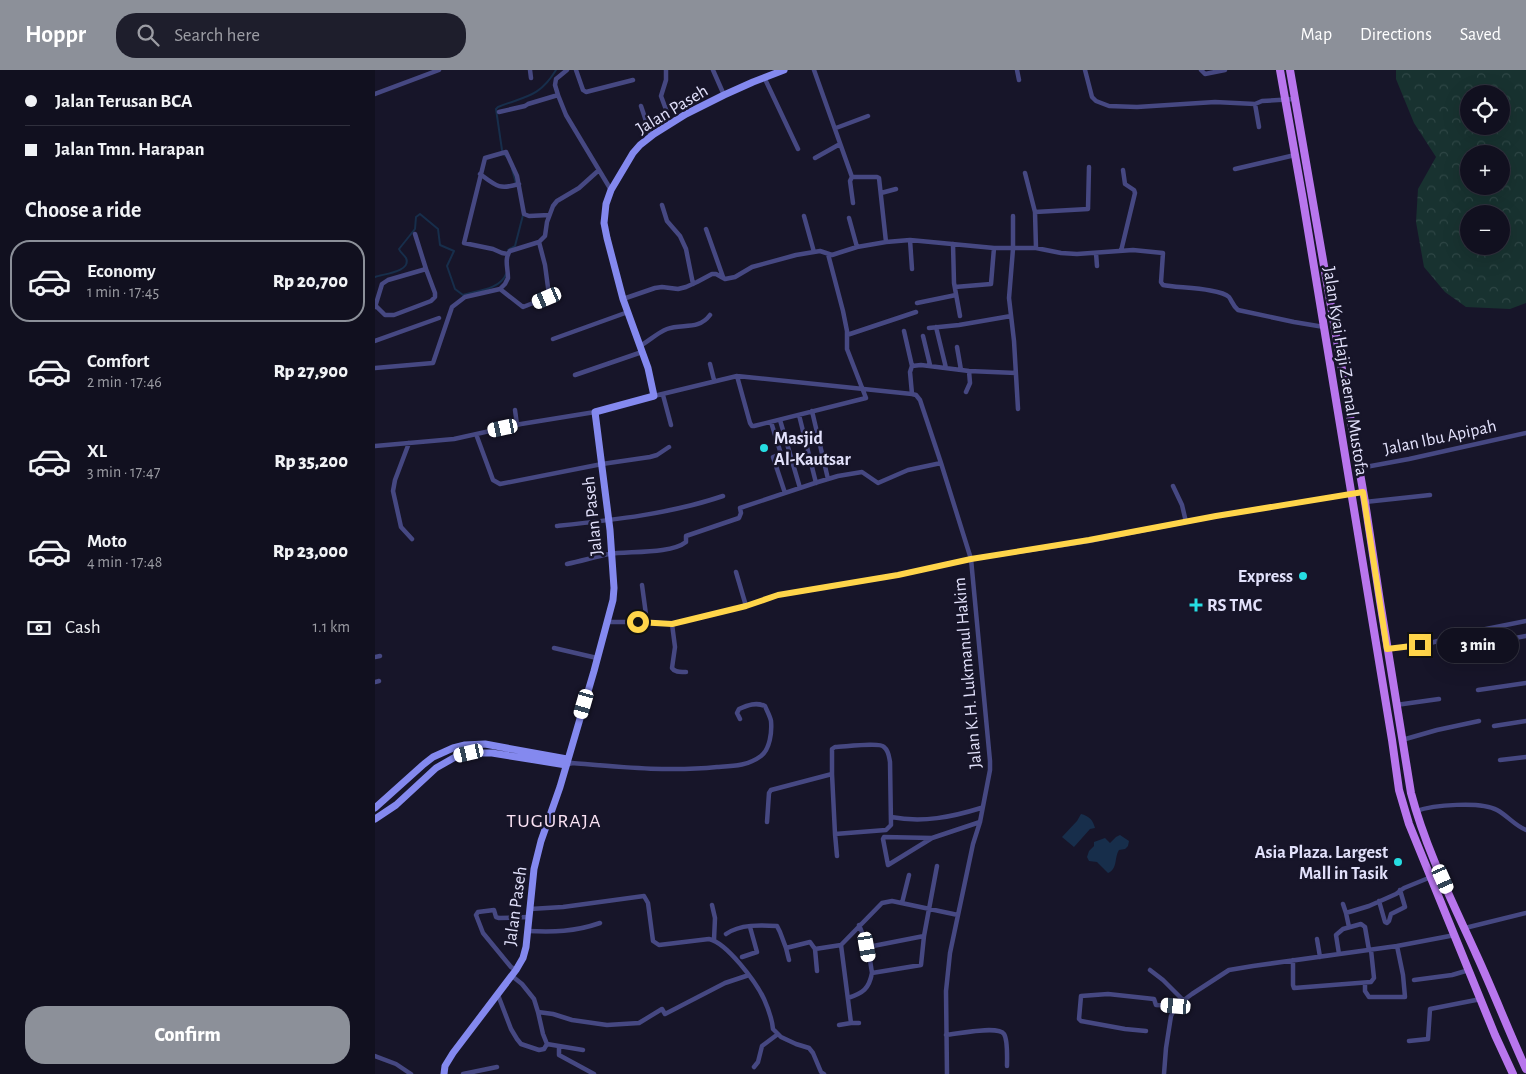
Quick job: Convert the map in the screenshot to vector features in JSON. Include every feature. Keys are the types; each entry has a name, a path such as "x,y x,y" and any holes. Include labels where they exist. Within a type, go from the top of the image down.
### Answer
{"main road":[{"name":"Jalan Kyai Haji Zaenal Mustofa","path":"1280,70 1338,408 1399,790 1409,824 1495,1035 1513,1074"},
{"name":"Jalan Kyai Haji Zaenal Mustofa","path":"1290,70 1365,502 1408,778 1416,811 1437,866 1526,1068"},
{"path":"1303,200 1313,198"},
{"path":"1319,300 1330,299"},
{"path":"1338,408 1348,407"},
{"path":"1369,602 1380,601"},
{"path":"1379,661 1389,660"},
{"path":"1397,778 1408,778"},
{"path":"1427,868 1437,866"},
{"path":"1495,1035 1510,1029"}],"street":[{"path":"375,94 439,70"},
{"path":"530,70 531,78"},
{"path":"567,70 556,79 555,85 558,95 566,115 611,190"},
{"path":"576,70 583,90 586,92 633,80"},
{"path":"666,70 666,80 661,96 671,123"},
{"path":"713,70 724,95"},
{"name":"Jalan Paseh","path":"655,396 648,368 623,299 604,223 606,204 611,190 633,153 651,136 671,123 766,74 783,70"},
{"path":"814,70 852,177 850,182 853,203"},
{"path":"1017,70 1019,80"},
{"path":"1085,70 1092,98 1109,106 1131,108 1215,102 1255,104 1295,99"},
{"path":"1201,70 1205,74 1225,70"},
{"path":"766,74 798,150"},
{"path":"499,112 558,95"},
{"path":"1255,104 1259,127"},
{"path":"641,106 651,136"},
{"path":"836,128 868,116"},
{"path":"815,158 840,144"},
{"path":"506,254 493,249 464,243 485,158 502,152 507,153 513,166 525,215 549,215"},
{"path":"1235,169 1295,155"},
{"path":"1035,212 1087,209 1089,167"},
{"path":"506,254 513,249 539,242 545,236 549,215 557,201 579,188 599,170"},
{"path":"1121,251 1135,193 1134,190 1125,184 1123,170"},
{"path":"1025,173 1035,212 1036,248"},
{"path":"480,174 497,186 504,188 517,184"},
{"path":"852,177 878,177 886,242"},
{"path":"881,193 896,189"},
{"path":"661,205 667,221 680,236 686,248 693,284"},
{"path":"804,216 813,252"},
{"path":"1013,216 1013,249 1009,298 1018,408"},
{"path":"849,218 857,247"},
{"path":"706,229 723,277"},
{"path":"415,234 435,297 431,301 393,315 385,315 376,307 382,284 388,280 426,269"},
{"path":"623,299 655,288 678,289 712,274 728,278 735,277 752,267 796,255 813,252 838,254 857,247 910,240 994,248 1036,248 1077,254 1121,251 1163,252 1161,282 1163,285 1208,290 1227,295 1236,309 1324,327"},
{"path":"910,240 912,269"},
{"path":"500,289 523,307 547,298 549,295 545,265 539,242"},
{"path":"953,244 955,287 960,316"},
{"path":"955,287 991,284 994,248"},
{"path":"1060,260 1061,253"},
{"path":"1096,253 1097,266"},
{"path":"375,368 433,363 452,307 465,297 500,289 505,284 508,278 506,254"},
{"path":"737,376 752,426 866,398 847,349 843,311 828,254"},
{"path":"917,303 956,295"},
{"path":"553,339 628,312"},
{"path":"847,335 916,312"},
{"path":"575,374 641,349 669,328 700,324 710,315"},
{"path":"929,328 961,325 1011,316"},
{"path":"375,341 439,318"},
{"path":"936,327 946,368"},
{"path":"375,446 454,439 517,425 595,412 714,380 737,376 912,394 910,372 912,366 904,331"},
{"path":"923,336 930,365"},
{"path":"957,347 961,370"},
{"path":"710,364 714,380"},
{"path":"912,366 930,365 969,371 1016,373"},
{"path":"966,392 970,383 969,371"},
{"name":"Jalan K.H. Lukmanul Hakim","path":"912,394 916,395 920,400 971,559 990,761 980,822 973,844 949,953 946,1035 947,1074"},
{"path":"663,395 671,424"},
{"path":"515,410 517,425"},
{"name":"Jalan Paseh","path":"444,1074 445,1066 453,1053 498,995 523,958 526,947 534,869 541,841 568,762 608,622 614,588 609,521 595,412"},
{"path":"812,412 829,479"},
{"path":"799,414 816,483"},
{"path":"780,420 800,488"},
{"path":"771,422 781,454 773,457 785,493"},
{"name":"Jalan Ibu Apipah","path":"1359,468 1409,459 1526,432"},
{"path":"476,434 493,480 497,484 650,457 669,448"},
{"path":"409,443 395,480 393,491 401,527 412,538"},
{"path":"567,564 611,554 661,550 682,545 686,542 686,536 739,518 740,508 829,479 862,472 874,482 882,483 908,470 941,463"},
{"path":"1173,486 1182,506 1186,522"},
{"path":"608,622 672,624 746,606 778,595 898,575 971,559 1363,492"},
{"path":"1365,502 1430,495"},
{"path":"557,526 609,521 682,508 723,496"},
{"path":"736,572 746,606"},
{"path":"642,585 647,622"},
{"path":"1387,649 1427,644 1467,633 1525,621 1526,628"},
{"path":"672,624 675,647 672,668 674,671 686,672"},
{"path":"1478,644 1526,636"},
{"path":"1453,638 1460,659"},
{"path":"554,648 597,658"},
{"path":"1478,690 1526,683"},
{"path":"1396,705 1439,699"},
{"path":"568,762 485,744 465,745 433,757 375,808 378,817 395,805 436,768 457,756 469,753 492,753 568,762 658,770 742,765 760,757 766,751 771,736 771,719 765,706 759,704 747,705 739,709 737,713 740,719"},
{"path":"1402,740 1479,721"},
{"path":"1494,726 1526,721"},
{"path":"835,834 886,830 891,825 890,762 889,753 884,746 833,748 831,751 835,834 837,856"},
{"path":"1500,760 1526,757"},
{"path":"767,822 771,790 832,774"},
{"path":"1416,811 1443,805 1485,806 1497,809 1515,825 1526,830"},
{"path":"891,817 917,820 937,819 956,816 981,808"},
{"path":"933,838 883,837 888,865 933,838 980,822"},
{"path":"912,838 915,849"},
{"path":"872,973 921,965 924,936 937,866"},
{"path":"902,903 909,875"},
{"path":"1346,913 1369,906 1396,894 1400,890 1431,878"},
{"path":"1379,901 1385,922 1387,922 1391,914 1405,907 1400,890"},
{"path":"547,1044 534,999 483,933 476,915 478,912 494,910 496,917 499,918 644,896 648,903 653,941 659,945 693,942 703,939 716,942 726,949 749,975 763,997 772,1019 773,1029 796,1044 809,1048 821,1072 824,1074"},
{"path":"815,949 841,945 884,902 892,901 958,915"},
{"path":"1343,904 1349,927"},
{"path":"712,905 715,918 716,942"},
{"path":"1465,928 1526,913"},
{"path":"527,931 563,932 600,923"},
{"path":"1293,960 1294,988 1371,982 1374,978 1365,926 1361,924 1349,927 1336,935 1339,954"},
{"path":"848,998 865,991 871,980 872,973 867,947 859,925"},
{"path":"727,934 737,928 777,926 789,960"},
{"path":"742,957 757,952 749,927"},
{"path":"1164,1074 1171,1016 1176,1006 1227,972 1253,966 1397,946 1455,935"},
{"path":"867,947 924,936"},
{"path":"1317,939 1319,957"},
{"path":"785,948 810,942 815,949 817,972"},
{"path":"841,945 851,1023"},
{"path":"1365,982 1365,991 1369,997 1405,996 1397,946"},
{"path":"1150,970 1163,980 1183,1001"},
{"path":"1414,980 1452,975 1469,970"},
{"path":"539,1012 591,1024 635,1024 662,1009 665,1014 725,983 749,975"},
{"path":"1146,1031 1081,1021 1079,1019 1081,996 1108,994 1154,999 1156,1005 1176,1006"},
{"path":"498,995 511,1029 521,1044 539,1050 543,1049 547,1044"},
{"path":"1409,1041 1428,1038 1430,1009 1481,999"},
{"path":"839,1024 859,1023"},
{"path":"946,1035 991,1030 1003,1032 1006,1039 1007,1066"},
{"path":"753,1067 759,1062 762,1046 778,1034"},
{"path":"547,1044 583,1050"},
{"path":"559,1046 559,1055 595,1074"},
{"path":"375,1056 395,1064 411,1074"},
{"path":"463,1074 497,1067"}],"green space":[{"path":"1396,70 1526,70 1526,303 1510,309 1466,307 1445,292 1424,267 1416,222 1418,189 1436,157 1414,123 1396,79"}],"water":[{"path":"1081,814 1090,819 1095,828 1090,829 1074,847 1062,837"},
{"path":"1120,835 1129,841 1128,846 1125,849 1119,850 1115,866 1111,871 1108,873 1097,862 1089,861 1087,857 1089,851 1094,846 1094,842 1105,838 1110,843"}],"waterway":[{"path":"507,157 503,154 502,150 496,109 531,95 544,86 556,70"},
{"path":"512,169 516,183"},
{"path":"375,277 395,272 405,266 407,263 406,258 399,249 415,229 416,217 420,214 438,229 440,245 454,251 447,266 455,289 463,295 494,286 506,274"},
{"path":"508,250 515,246 523,215"}],"place":[{"name":"Masjid Al-Kautsar","path":"764,448"},
{"name":"Express","path":"1303,576"},
{"name":"RS TMC","path":"1196,605"},
{"name":"Asia Plaza. Largest Mall in Tasik","path":"1398,862"}],"district":[{"name":"TUGURAJA","path":"554,820"}],"route":[{"path":"638,622 672,624 746,606 778,595 898,575 971,559 1363,492 1387,649 1420,645"}]}
